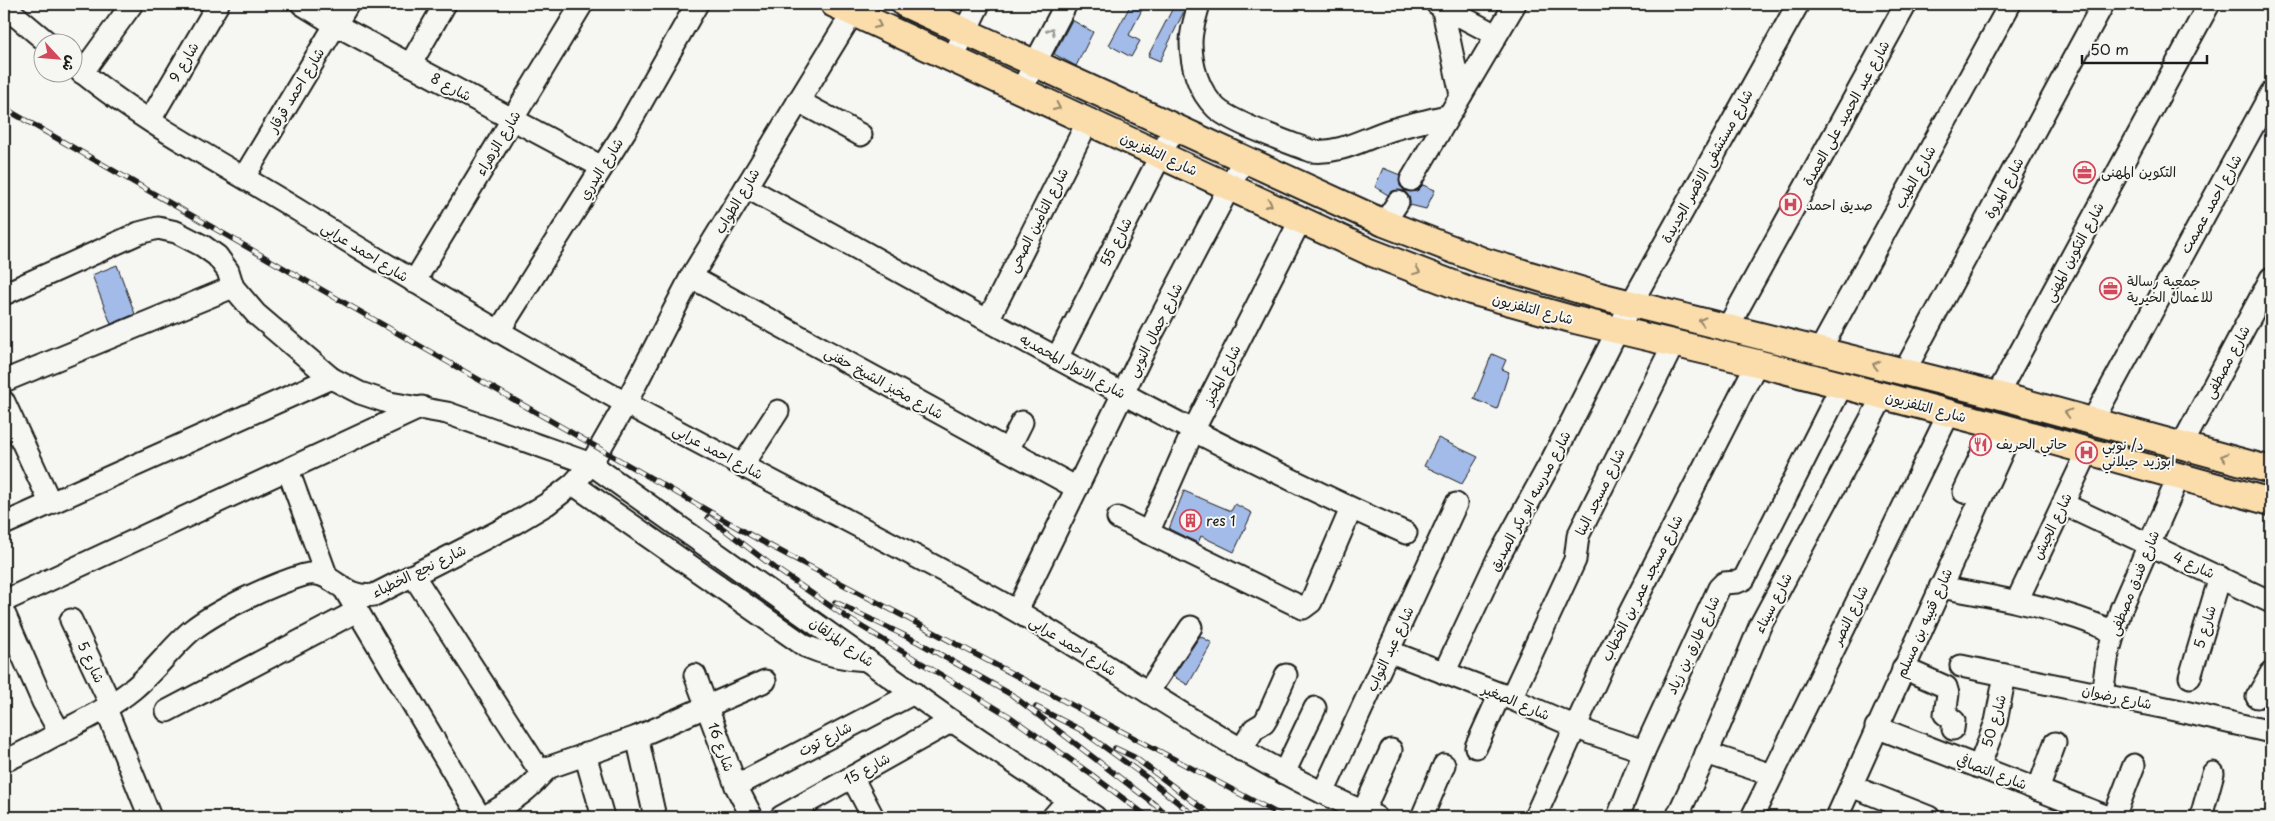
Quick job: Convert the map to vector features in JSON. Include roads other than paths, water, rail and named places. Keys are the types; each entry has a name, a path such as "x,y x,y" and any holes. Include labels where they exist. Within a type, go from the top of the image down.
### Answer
{"main road":[{"name":"شارع التلفزيون","path":"905,4 1244,159 1391,213 1508,270 1631,304 2093,420 2271,470"},
{"name":"شارع التلفزيون","path":"848,7 952,59 1370,252 1471,291 1522,307 1757,363 2003,427 2271,502"},
{"path":"1370,252 1391,213"},
{"path":"1662,340 1663,311"}],"street":[{"path":"82,62 132,4"},
{"name":"شارع 9","path":"150,120 218,4"},
{"name":"شارع 8","path":"302,4 336,25 602,167"},
{"name":"شارع احمد قرقار","path":"244,177 348,4"},
{"path":"410,65 445,4"},
{"name":"شارع الزهراء","path":"414,282 582,4"},
{"name":"شارع البدري","path":"499,331 602,167 698,4"},
{"path":"952,59 979,4"},
{"path":"1021,90 1066,4"},
{"path":"1199,4 1191,40 1192,62 1198,83 1205,95 1216,109 1231,118 1311,151 1325,153 1338,151 1399,127 1448,116"},
{"path":"1411,180 1515,4"},
{"name":"شارع مستشفى الاقصر الجديدة","path":"1618,330 1798,4"},
{"name":"شارع عبد الحميد على العمدة","path":"1728,327 1906,4"},
{"name":"شارع الطيب","path":"1820,350 2010,4"},
{"name":"شارع المروة","path":"1904,372 2103,4"},
{"name":"شارع التكوين المهنى","path":"1997,395 2209,4"},
{"path":"1440,5 1461,95"},
{"path":"1440,5 1496,35"},
{"path":"4,6 35,32"},
{"name":"شارع الطواب","path":"626,403 691,277 798,102 848,7"},
{"name":"شارع احمد عرابى","path":"82,72 150,120 414,282 626,403 1017,611 1241,750 1369,815"},
{"name":"شارع احمد عصمت","path":"2093,420 2271,93"},
{"path":"798,102 861,135"},
{"name":"شارع التأمين الصحى","path":"988,320 1088,121"},
{"name":"شارع 55","path":"1057,358 1175,127"},
{"name":"شارع جمال النوبى","path":"1017,611 1123,394 1244,159"},
{"name":"شارع الانوار المحمديه","path":"746,187 1193,431 1351,509 1406,533"},
{"name":"شارع المخبز","path":"1148,533 1193,431 1301,220"},
{"name":"شارع المزلقان","path":"4,294 140,233 158,228 176,232 203,246 217,256 228,270 233,287 256,314 331,378 360,393 390,403 422,407 447,413 591,464 952,721 1095,817"},
{"name":"شارع مخبز الشيخ حفنى","path":"691,277 1077,488"},
{"name":"شارع مصطفى","path":"2182,445 2271,278"},
{"path":"4,381 233,287"},
{"name":"شارع مدرسه ابو بكر الصديق","path":"1444,673 1498,558 1553,458 1618,330"},
{"name":"شارع مسجد البنا","path":"1476,747 1505,696 1574,560 1578,536 1662,340"},
{"name":"شارع مسجد عمر بن الخطاب","path":"1535,817 1605,661 1757,363"},
{"path":"4,524 331,378"},
{"name":"شارع طارق بن زياد","path":"1618,817 1644,751 1720,588 1724,582 1737,582 1744,579 1842,385"},
{"name":"شارع سيناء","path":"1677,817 1760,626 1883,396"},
{"path":"4,402 50,502"},
{"name":"شارع نجع الخطباء","path":"327,577 354,595 374,595 547,504 573,484 591,464 626,403"},
{"path":"4,601 422,407"},
{"path":"743,465 778,411"},
{"name":"شارع النصر","path":"1752,817 1949,413"},
{"path":"1008,450 1022,422"},
{"path":"1964,492 2003,427"},
{"name":"شارع قتيبه بن مسلم","path":"1837,817 1940,586 2003,427"},
{"name":"شارع الجيش","path":"2017,601 2088,451"},
{"path":"288,470 327,577"},
{"name":"شارع فندق مصطفى","path":"2102,694 2114,632 2149,544 2179,476"},
{"path":"573,484 805,646 825,655 867,660"},
{"name":"شارع عبد التواب","path":"1323,793 1456,504"},
{"name":"شارع 4","path":"2063,504 2271,602"},
{"path":"1118,518 1303,608 1311,602 1351,509"},
{"path":"4,762 108,707 151,673 192,630 220,612 250,597 304,575 315,574 327,577"},
{"path":"414,575 541,774"},
{"name":"شارع 5","path":"2190,677 2220,577"},
{"path":"1940,586 2066,613 2114,632"},
{"path":"345,590 480,817"},
{"path":"167,711 357,611"},
{"path":"4,613 43,702 60,733"},
{"name":"شارع 5","path":"71,620 108,707 150,817"},
{"path":"1148,692 1191,627"},
{"name":"شارع الصغير","path":"1388,651 1505,696 1575,726 1644,751"},
{"name":"شارع رضوان","path":"1961,666 2102,694 2271,732"},
{"path":"1903,668 1946,688 1948,694 1945,714 1954,719 1953,729"},
{"path":"2257,698 2271,673"},
{"name":"شارع 16","path":"694,675 736,786 752,817"},
{"name":"شارع 50","path":"1979,767 1996,722 2005,675"},
{"path":"1241,750 1254,729 1264,723 1286,676"},
{"path":"484,817 521,794 541,774 560,762 637,737 765,681"},
{"name":"شارع توت","path":"736,786 914,693"},
{"path":"1284,773 1315,708"},
{"name":"شارع 15","path":"781,817 952,721"},
{"name":"شارع التصافي","path":"1876,727 2108,817"},
{"path":"637,737 655,817"},
{"path":"2038,790 2055,743"},
{"path":"1369,815 1391,750"},
{"path":"1706,753 1772,775"},
{"path":"585,754 603,817"},
{"path":"1422,817 1444,765"},
{"path":"2114,817 2134,765"},
{"path":"2201,817 2213,773"},
{"path":"852,777 873,817"},
{"path":"1850,786 1905,813 1929,817"},
{"path":"1054,817 1068,800"}],"railway":[{"path":"4,108 761,541 1284,817"},
{"path":"708,517 775,568 849,619 1009,716 1148,817"},
{"path":"835,602 918,642 1012,695 1171,817"},
{"path":"1036,707 1081,730 1146,777 1196,817"},
{"path":"1115,748 1134,757 1214,817"}],"place":[{"name":"التكوين المهنى","path":"2085,172"},
{"name":"صديق احمد","path":"1790,205"},
{"name":"جمعية رسالة للاعمال الخيرية","path":"2111,289"},
{"name":"حاتي الحريف","path":"1980,444"},
{"name":"د/ نوبي ابوزيد جيلاني","path":"2086,453"},
{"name":"res 1","path":"1190,521"}]}
